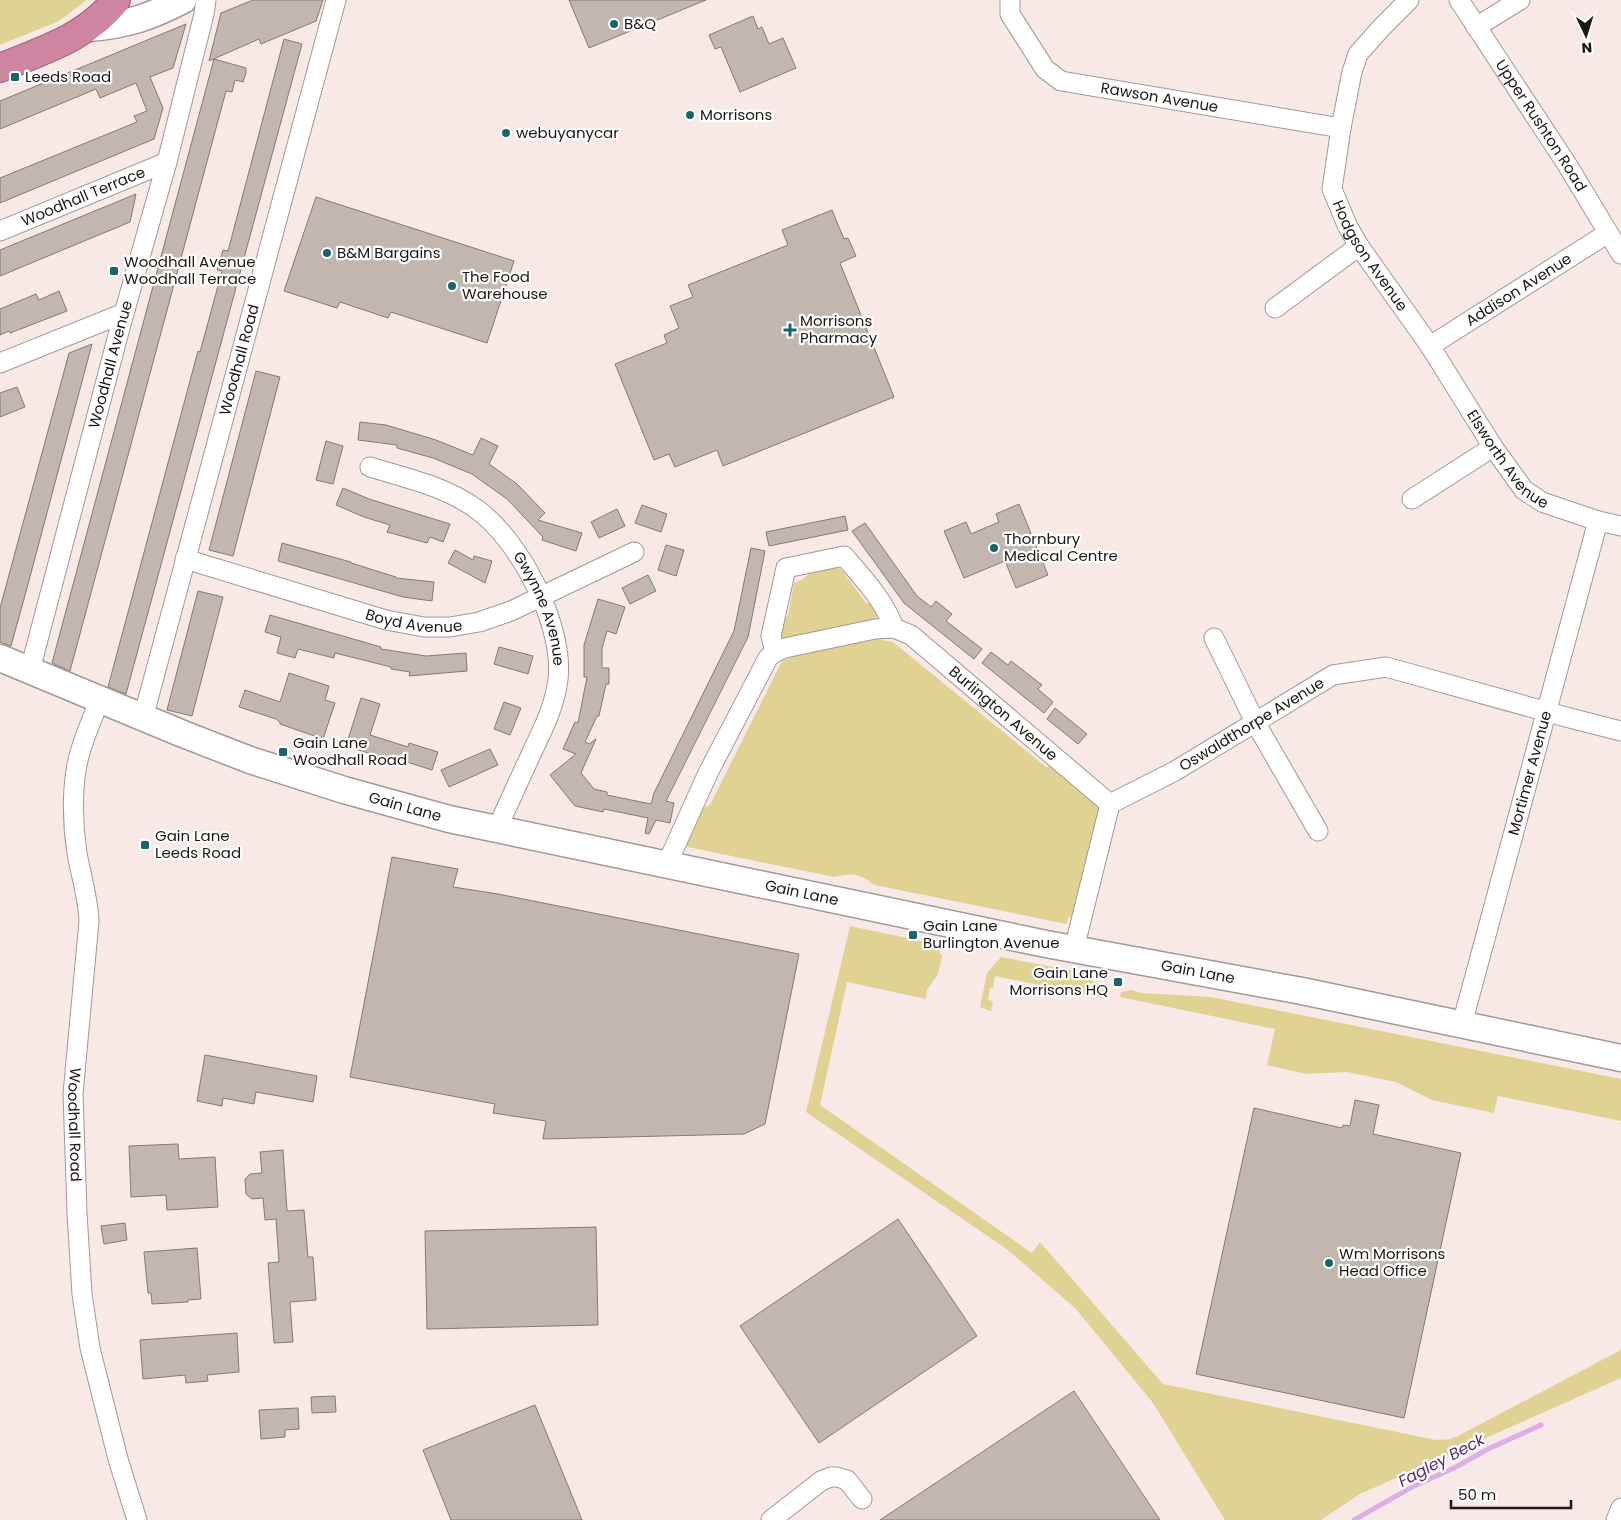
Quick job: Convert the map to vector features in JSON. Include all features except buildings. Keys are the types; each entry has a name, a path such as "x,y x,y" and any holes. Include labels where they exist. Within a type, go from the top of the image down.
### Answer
{"highway":[{"path":"0,68 89,28 106,13 116,0"}],"street":[{"path":"89,28 132,22 183,0"},
{"name":"Woodhall Avenue","path":"30,670 124,313 167,162 206,0"},
{"name":"Woodhall Road","path":"143,718 336,0"},
{"name":"Hodgson Avenue","path":"1409,0 1358,54 1352,72 1341,128 1332,189 1347,225 1359,246 1430,346"},
{"name":"Upper Rushton Road","path":"1459,0 1568,166 1621,254"},
{"path":"1476,27 1520,0"},
{"name":"Rawson Avenue","path":"1010,7 1045,69 1060,81 1341,128"},
{"name":"Woodhall Terrace","path":"0,231 167,162"},
{"name":"Addison Avenue","path":"1430,346 1608,233"},
{"path":"1275,308 1359,246"},
{"path":"0,363 124,313"},
{"name":"Elsworth Avenue","path":"1430,346 1493,447 1524,490 1542,502 1598,521 1621,526"},
{"path":"1412,499 1493,447"},
{"name":"Gwynne Avenue","path":"370,467 441,489 475,508 499,527 516,551 542,597 549,616 558,656 558,685 552,709 497,829"},
{"name":"Mortimer Avenue","path":"1462,1024 1598,521"},
{"name":"Boyd Avenue","path":"185,559 386,620 424,627 450,627 479,622 542,597 634,552"},
{"path":"666,864 708,773 768,658 785,648 875,629 894,628 890,616 880,599 844,556 786,568 771,636 776,652"},
{"name":"Burlington Avenue","path":"894,628 911,636 1110,804"},
{"path":"1214,638 1255,722 1318,832"},
{"name":"Gain Lane","path":"0,658 143,718 250,760 344,790 449,819 1074,949 1196,970 1621,1058"},
{"name":"Oswaldthorpe Avenue","path":"1110,804 1175,771 1333,675 1386,667 1545,712 1621,731"},
{"name":"Woodhall Road","path":"100,699 81,747 74,800 77,855 87,897 89,921 73,1094 76,1213 82,1294 90,1348 118,1458 137,1520"},
{"path":"1074,949 1110,804"},
{"path":"771,1520 821,1481 831,1477 847,1480 862,1499"},
{"path":"1616,1520 1621,1508"}],"shaded area":[{"path":"0,0 87,0 59,21 0,45"},
{"path":"832,567 841,569 866,603 874,603 878,614 877,619 786,640 781,636 780,621 788,616 794,583 803,579 811,572"},
{"path":"866,637 893,642 1046,767 1053,766 1095,799 1102,810 1072,916 1068,918 1067,924 874,885 864,878 855,875 834,877 683,846 704,807 710,805 782,661 817,647"},
{"path":"850,926 935,944 942,956 938,974 927,990 926,999 847,982 820,1105 1032,1253 1040,1242 1163,1384 1436,1440 1451,1439 1458,1436 1621,1350 1621,1378 1360,1494 1321,1520 1225,1520 1153,1403 1076,1309 1008,1250 806,1112"},
{"path":"1001,957 1074,971 1109,989 1107,999 995,976 993,988 990,988 988,999 993,1002 991,1011 980,1007 987,973"},
{"path":"1131,990 1141,993 1211,997 1621,1079 1621,1121 1498,1096 1494,1113 1432,1100 1396,1082 1347,1072 1306,1074 1267,1065 1275,1029 1120,997 1121,992"}],"waterway":[{"name":"Fagley Beck","path":"1354,1520 1412,1487 1541,1425"}],"place":[{"name":"B&Q","path":"614,24"},
{"name":"Leeds Road","path":"15,77"},
{"name":"Morrisons","path":"690,115"},
{"name":"webuyanycar","path":"506,133"},
{"name":"B&M Bargains","path":"327,253"},
{"name":"Woodhall Avenue Woodhall Terrace","path":"114,271"},
{"name":"The Food Warehouse","path":"452,286"},
{"name":"Morrisons Pharmacy","path":"790,330"},
{"name":"Thornbury Medical Centre","path":"994,548"},
{"name":"Gain Lane Woodhall Road","path":"283,752"},
{"name":"Gain Lane Leeds Road","path":"145,845"},
{"name":"Gain Lane Burlington Avenue","path":"913,935"},
{"name":"Gain Lane Morrisons HQ","path":"1118,982"},
{"name":"Wm Morrisons Head Office","path":"1329,1263"}]}
